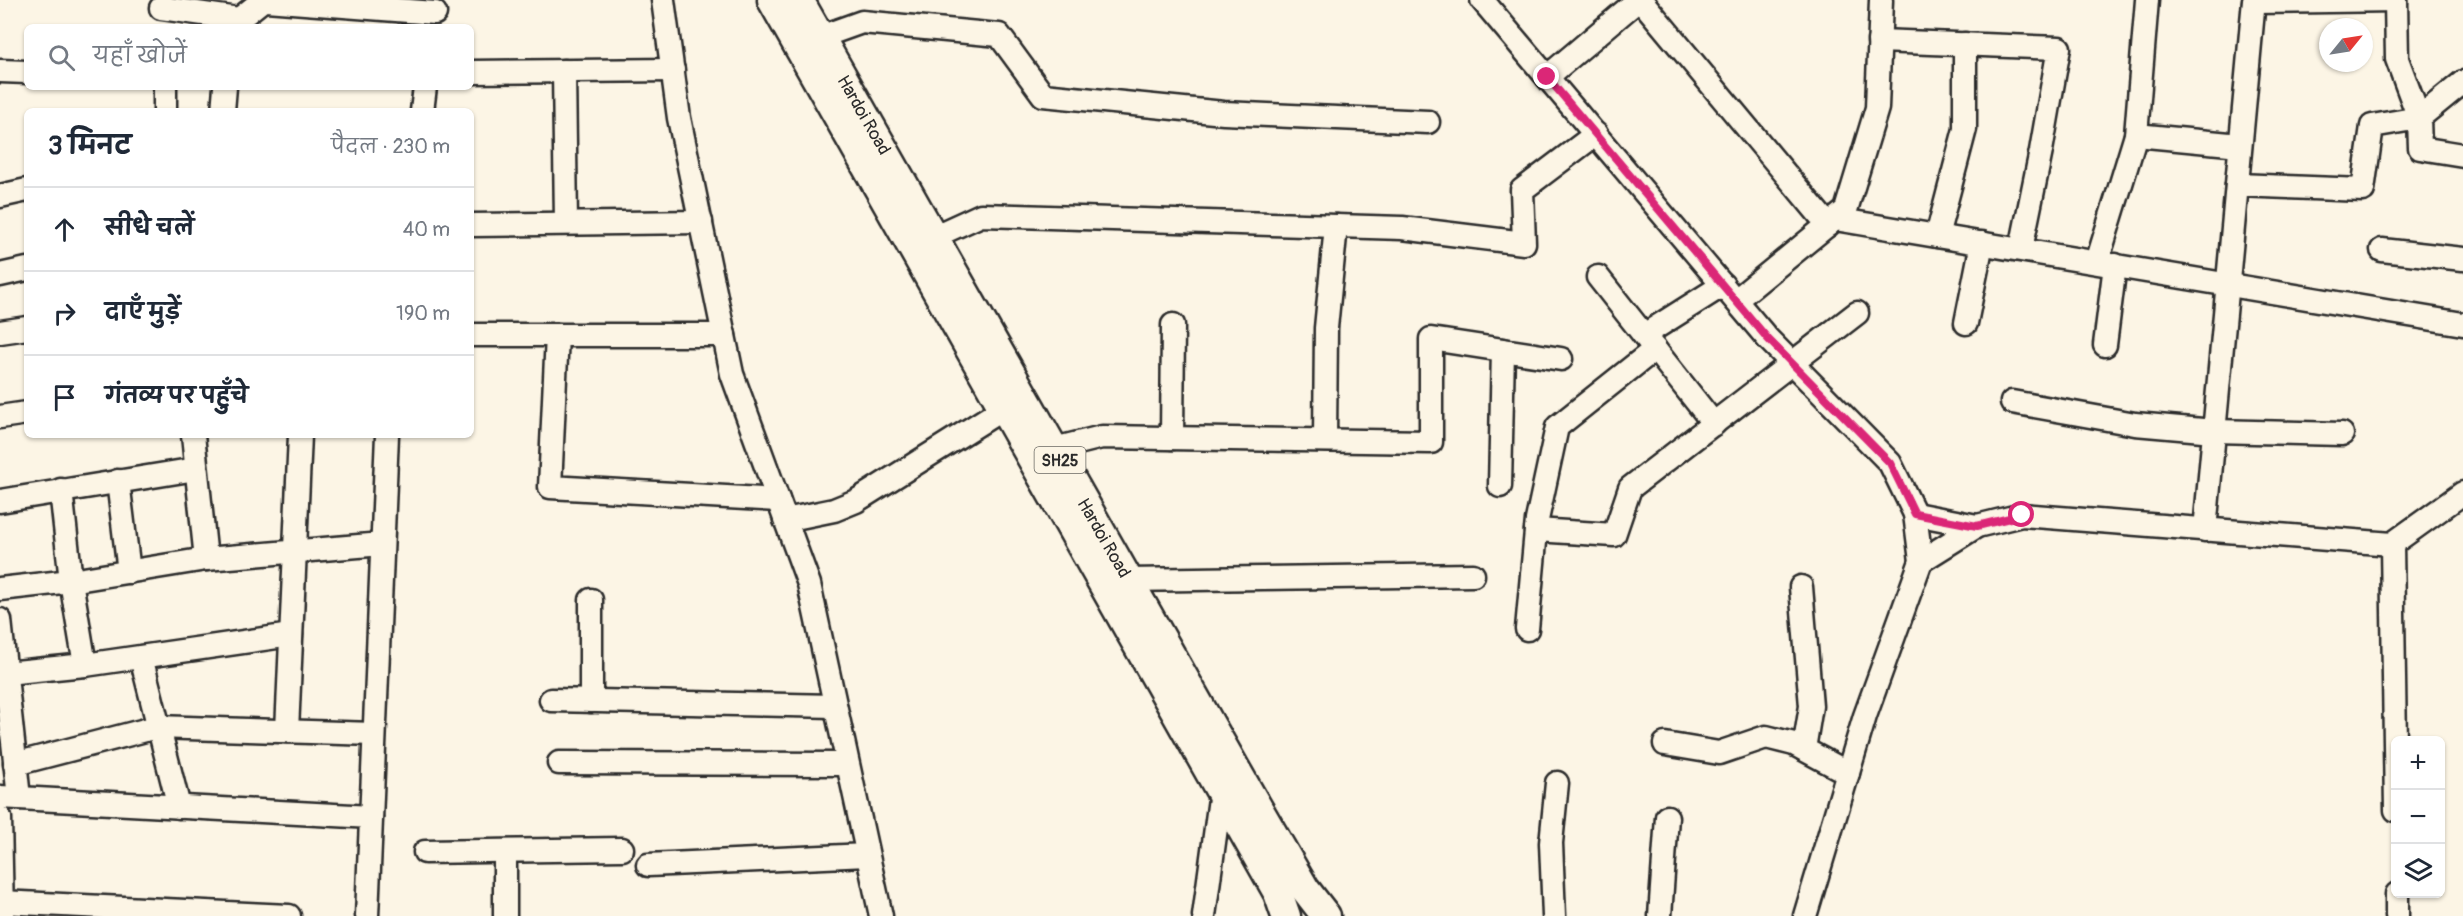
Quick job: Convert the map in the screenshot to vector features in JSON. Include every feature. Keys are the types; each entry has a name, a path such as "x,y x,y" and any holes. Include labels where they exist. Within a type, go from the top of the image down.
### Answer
{"main road":[{"name":"Hardoi Road","path":"771,0 1004,408 1044,454 1128,580 1231,784 1286,916"},
{"name":"Hardoi Road","path":"799,0 933,237 1044,454 1231,784 1326,916"}],"street":[{"path":"161,12 239,19 265,0 435,13"},
{"path":"663,0 679,118 732,374 809,584 881,916"},
{"path":"1482,0 1730,293 1793,364 1890,463 1915,514 1921,561 1865,716 1806,916"},
{"path":"1547,77 1639,0 1831,222 2021,249 2463,324"},
{"path":"1527,628 1536,530 1557,427 1649,342 1730,293 1846,210 1877,108 1881,0"},
{"path":"2105,345 2106,263 2136,135 2147,0"},
{"path":"2205,530 2254,1 2396,0 2397,59 2419,118 2420,148 2463,155"},
{"path":"819,37 862,22 999,35 1044,95 1224,113 1428,122"},
{"path":"1879,41 2059,48 2021,249"},
{"path":"1937,236 1965,129 1965,45"},
{"path":"474,72 673,70"},
{"path":"0,71 24,72"},
{"path":"564,71 566,223"},
{"path":"2237,184 2363,190 2372,126 2419,118 2463,82"},
{"path":"165,90 165,108"},
{"path":"223,108 225,90"},
{"path":"422,108 425,90"},
{"path":"933,237 981,215 1402,228 1524,243 1522,190 1596,134"},
{"path":"2136,135 2240,145"},
{"path":"0,196 24,191"},
{"path":"474,225 701,222"},
{"path":"1325,440 1326,328 1336,226"},
{"path":"1966,323 1982,243"},
{"path":"2382,250 2463,259"},
{"path":"0,275 24,270"},
{"path":"1598,277 1714,424"},
{"path":"1536,530 1614,535 1630,488 1857,313"},
{"path":"1172,438 1173,325"},
{"path":"0,332 24,328"},
{"path":"474,335 724,334"},
{"path":"557,335 550,487 782,510 834,510 856,501 1004,408"},
{"path":"1044,454 1102,437 1431,442 1431,339 1561,359"},
{"path":"1500,486 1503,350"},
{"path":"2012,402 2135,424 2214,430 2342,434"},
{"path":"0,417 24,413"},
{"path":"193,438 206,559"},
{"path":"287,731 300,438"},
{"path":"367,916 387,438"},
{"path":"0,501 196,469"},
{"path":"118,481 129,572"},
{"path":"61,490 71,581 85,664"},
{"path":"1921,561 1977,526 2022,515 2392,544 2463,493"},
{"path":"1915,514 1977,526"},
{"path":"0,589 71,581 206,559 382,544"},
{"path":"2392,544 2396,790"},
{"path":"1128,580 1473,575"},
{"path":"1801,587 1811,706 1804,749"},
{"path":"591,600 591,701"},
{"path":"0,620 15,764 10,798 371,817"},
{"path":"6,673 141,657 291,635"},
{"path":"141,657 179,807"},
{"path":"551,700 834,706"},
{"path":"15,764 157,727 374,734"},
{"path":"1665,744 1719,753 1766,737 1794,744 1848,773"},
{"path":"559,764 847,764"},
{"path":"1554,916 1551,843 1557,783"},
{"path":"1204,916 1231,784"},
{"path":"1660,916 1666,817"},
{"path":"0,818 2,909 289,916"},
{"path":"425,852 622,849"},
{"path":"504,916 506,852"},
{"path":"648,865 867,855"},
{"path":"2397,898 2397,916"}],"route":[{"path":"1547,77 1768,339 1890,463 1915,514 1977,526 2022,515"}]}
